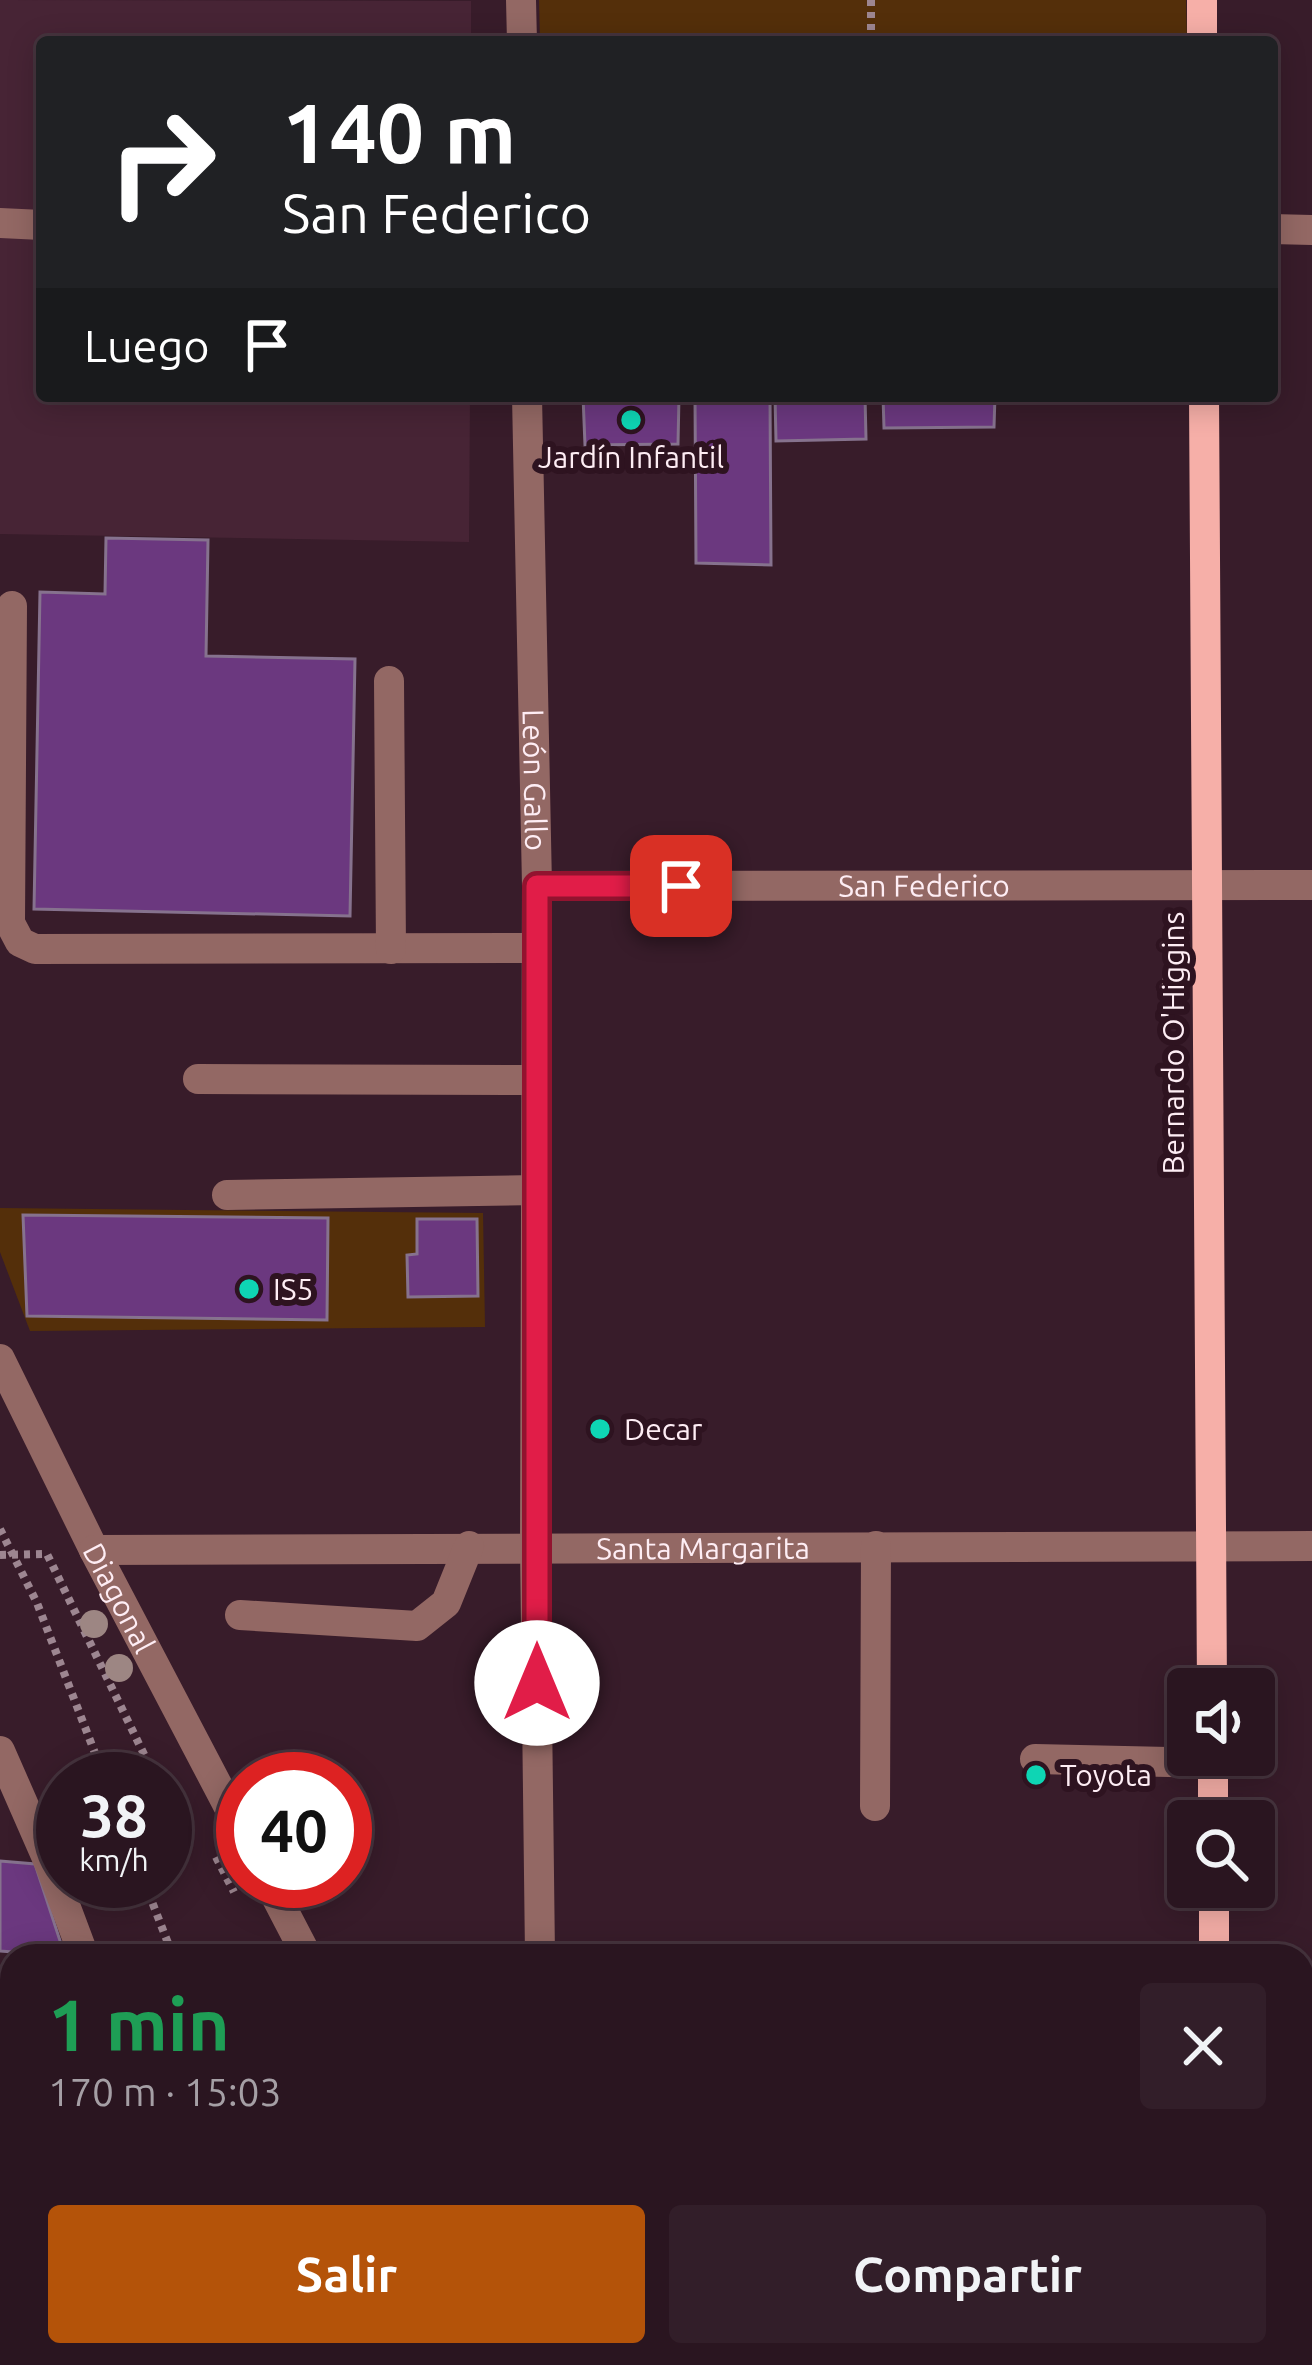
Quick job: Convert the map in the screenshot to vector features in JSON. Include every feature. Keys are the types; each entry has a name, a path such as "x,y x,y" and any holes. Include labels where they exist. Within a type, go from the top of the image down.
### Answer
{"main road":[{"path":"1202,0 1202,36"},
{"name":"Bernardo O'Higgins","path":"1204,402 1212,1668"},
{"path":"1214,1908 1214,1944"}],"street":[{"path":"521,0 522,36"},
{"path":"0,223 36,225"},
{"path":"1278,230 1312,230"},
{"name":"León Gallo","path":"527,402 537,886 535,1546 540,1944"},
{"path":"12,606 10,923 20,942 35,950 536,948"},
{"path":"389,681 391,949"},
{"name":"San Federico","path":"537,886 1312,885"},
{"path":"197,1079 536,1080"},
{"path":"226,1195 536,1190"},
{"name":"Diagonal","path":"0,1359 216,1783"},
{"path":"240,1616 417,1625 446,1603 470,1546"},
{"path":"874,1806 876,1546"},
{"name":"Santa Margarita","path":"94,1550 1312,1546"},
{"path":"0,1751 80,1944"},
{"path":"1034,1759 1167,1759"},
{"path":"282,1908 301,1944"}],"path":[{"path":"871,0 871,36"},
{"path":"0,1529 37,1603 95,1752"},
{"path":"0,1555 47,1554 143,1752"},
{"path":"154,1908 168,1944"}],"shaded area":[{"path":"0,0 471,1 471,36 36,36 36,402 470,402 469,542 0,534"},
{"path":"539,0 1186,0 1187,36 540,36"},
{"name":"IS5","path":"0,1208 483,1213 485,1327 30,1331 0,1252"}],"building":[{"name":"Jardín Infantil","path":"583,402 679,402 678,444 585,445"},
{"path":"695,402 770,402 771,565 696,563"},
{"path":"775,402 865,402 866,439 776,441"},
{"path":"883,402 995,402 994,427 884,428"},
{"path":"106,538 208,540 206,656 355,659 350,916 34,909 40,592 105,594"},
{"path":"23,1215 328,1218 327,1320 27,1316"},
{"path":"417,1219 477,1219 478,1296 408,1297 407,1255 417,1254"},
{"path":"0,1861 35,1864 36,1908 49,1908 61,1944 0,1944"}],"place":[{"name":"Jardín Infantil","path":"631,420"},
{"name":"IS5","path":"249,1289"},
{"name":"Decar","path":"600,1429"},
{"name":"Toyota","path":"1036,1775"}],"route":[{"path":"537,1683 537,886 681,886"}]}
